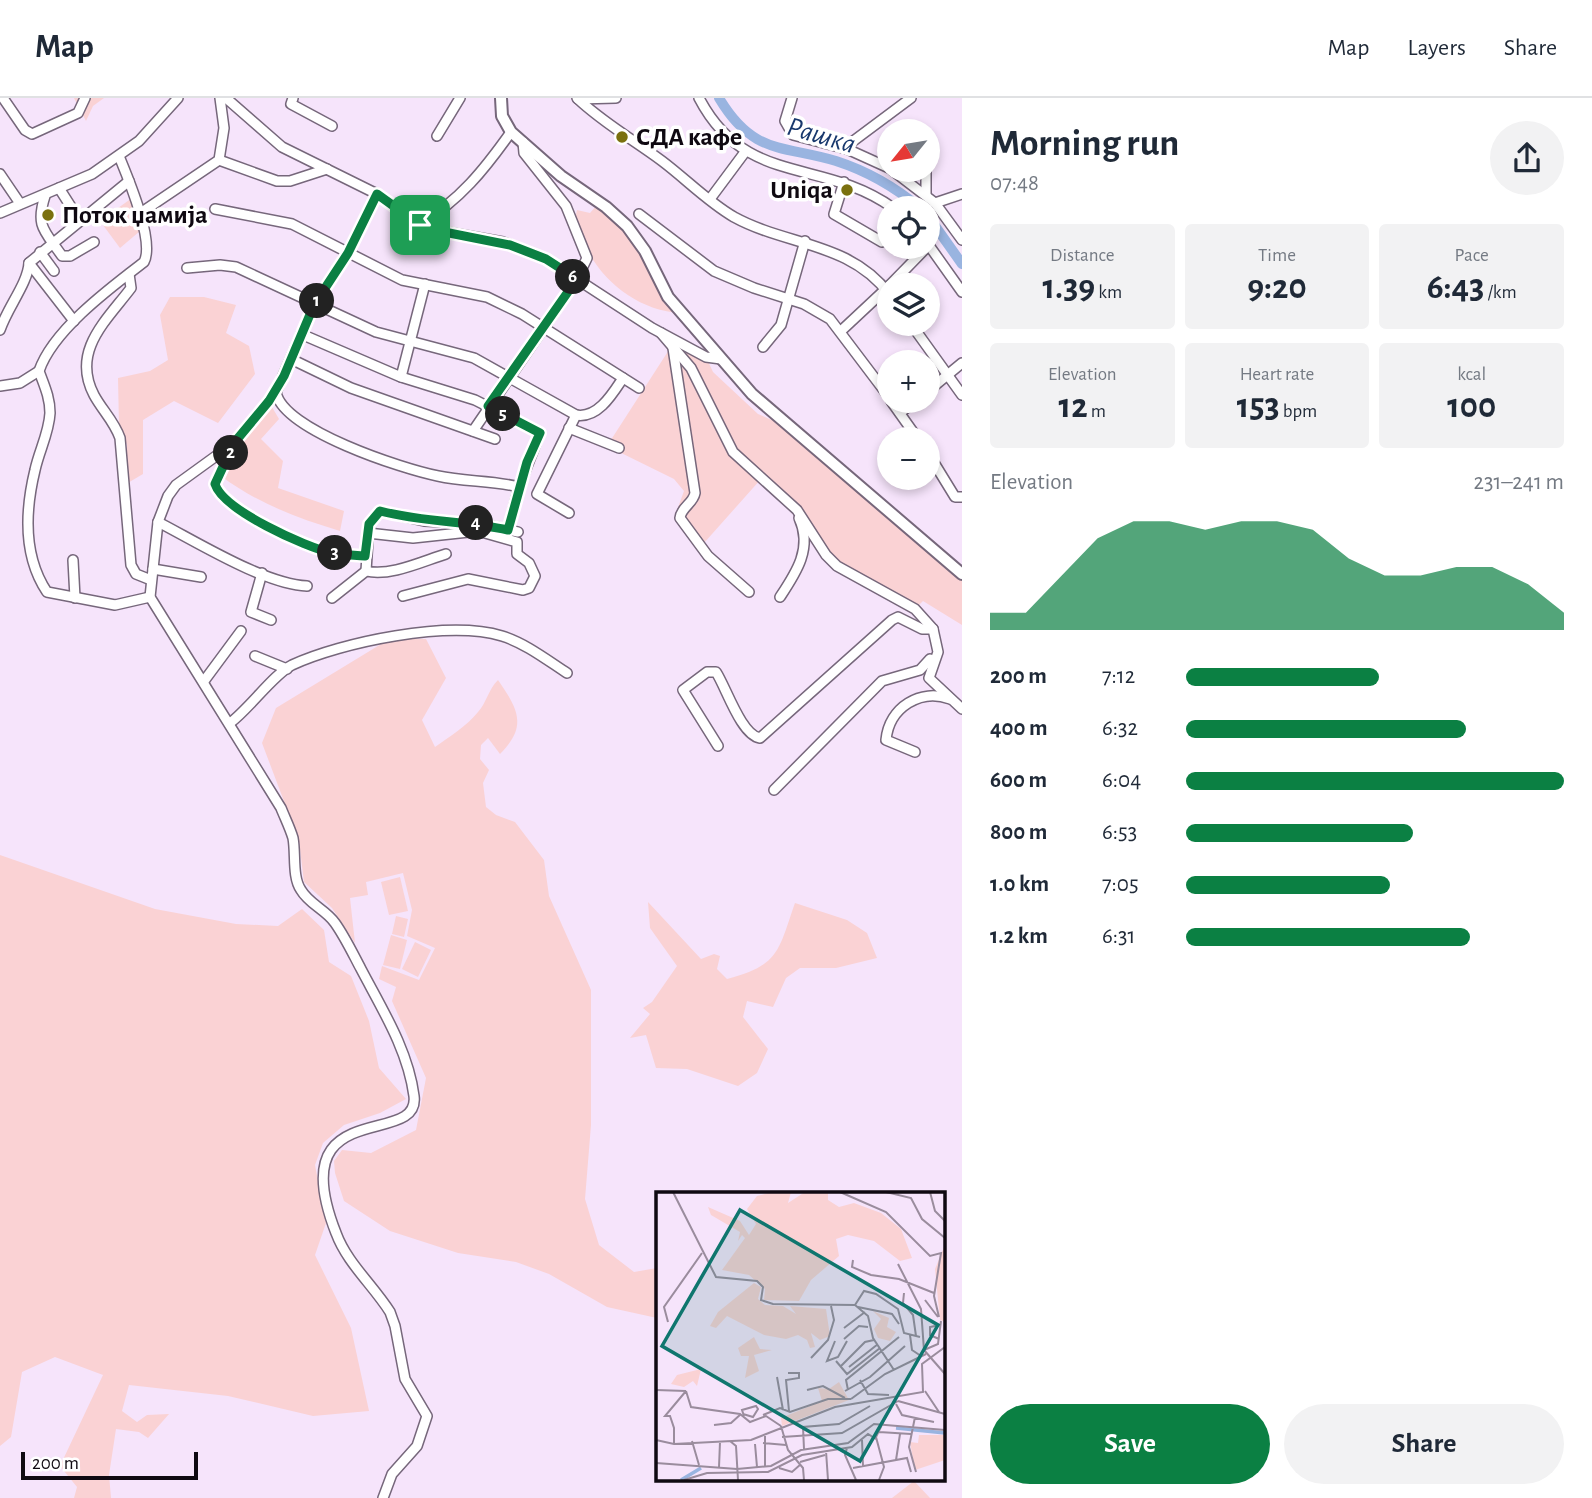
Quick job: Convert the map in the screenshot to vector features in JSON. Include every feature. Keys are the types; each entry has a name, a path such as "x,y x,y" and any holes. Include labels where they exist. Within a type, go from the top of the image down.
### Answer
{"main road":[{"path":"501,98 502,116 510,132 627,226 645,251 668,297 721,359 788,428 962,574"}],"street":[{"path":"3,98 25,130 32,134 78,113 85,98"},
{"path":"0,213 19,202 45,196 92,174 150,130 178,98"},
{"path":"139,214 219,160 224,128 220,98"},
{"path":"226,98 282,147 377,194 420,225 433,231 510,245 546,259 660,332 706,357 721,359"},
{"path":"293,98 291,104 332,126"},
{"path":"437,136 460,98"},
{"path":"577,99 616,98"},
{"path":"699,98 722,133 745,152 772,164 844,182 877,200"},
{"path":"792,98 785,121 787,128 795,136 847,149 877,163"},
{"path":"847,149 852,142 911,98"},
{"path":"577,99 601,120 661,160 733,216 805,241 859,264 877,280"},
{"path":"420,225 467,189 510,132"},
{"path":"473,431 577,279 587,258 568,210 524,153 523,142"},
{"path":"710,199 745,152"},
{"path":"0,386 20,383 39,371 43,359 74,321 147,255 139,214 119,156"},
{"path":"219,160 277,181 290,181 327,169"},
{"path":"0,174 19,202"},
{"path":"0,330 9,304 26,279 29,263 129,181"},
{"path":"844,182 834,214 877,240"},
{"path":"909,182 926,194"},
{"path":"926,182 926,194"},
{"path":"59,188 80,221"},
{"path":"365,556 331,552 290,537 248,515 218,492 215,484 234,443 276,392 314,305 348,253 377,194"},
{"path":"940,201 962,194"},
{"path":"45,196 39,220 62,256 70,256 94,242"},
{"path":"215,209 292,225 402,280 487,297 543,327 639,388"},
{"path":"940,210 962,240"},
{"path":"639,214 714,271 819,311 842,331 877,381"},
{"path":"763,347 779,329 805,241"},
{"path":"40,252 54,271"},
{"path":"903,273 916,259"},
{"path":"938,259 962,292"},
{"path":"29,263 74,321"},
{"path":"187,268 220,265 236,267 376,332 474,358 576,415 588,415 608,401 623,378"},
{"path":"129,274 131,288 87,350 87,373 95,397 116,425 120,438 131,565 136,574 151,580"},
{"path":"401,377 425,284"},
{"path":"842,331 877,299"},
{"path":"660,332 691,368 733,452 797,510 822,550 837,566 915,608 933,629 938,656 929,678 962,709"},
{"path":"301,334 401,377 488,406 540,433 519,487 513,531 482,524 424,521 380,511 371,518 365,556 366,571"},
{"path":"920,336 962,395"},
{"path":"673,348 695,493 693,500 681,511 680,518 708,556 749,592"},
{"path":"291,359 351,388 495,439"},
{"path":"940,381 962,363"},
{"path":"39,371 49,395 50,413 26,520 29,543 43,587 47,592 115,605 150,597"},
{"path":"276,392 280,406 316,432 439,477 500,482 519,487"},
{"path":"569,513 537,494 576,415"},
{"path":"569,428 619,449"},
{"path":"234,443 176,485 167,496 158,522 150,597 271,789 292,835 300,890 337,925 396,1034 415,1097 413,1111 408,1116 395,1123 369,1127 345,1136 336,1142 326,1158 325,1195 336,1234 390,1312 396,1326 405,1378 426,1412 427,1421 417,1446 393,1474 383,1498"},
{"path":"940,472 956,497 962,497"},
{"path":"780,597 801,562 804,534 797,510"},
{"path":"158,522 262,573 293,585 307,586"},
{"path":"368,533 413,538 478,531 517,542 517,554 529,563 535,576 529,588 523,590 468,579 403,596"},
{"path":"366,571 375,573 446,554"},
{"path":"73,560 75,598"},
{"path":"153,569 201,577"},
{"path":"332,598 366,571"},
{"path":"262,573 251,612 271,620"},
{"path":"718,746 683,690 707,672 716,672 728,698 752,735 760,738 898,617 922,629 933,629"},
{"path":"204,681 241,631"},
{"path":"230,723 287,669 366,642 418,632 478,632 503,636 567,673"},
{"path":"774,790 882,681 922,669 937,646"},
{"path":"256,656 287,669"},
{"path":"915,752 886,740 900,709 915,698 934,694 955,701"}],"shaded area":[{"path":"74,98 104,98 93,106 86,121"},
{"path":"132,198 140,231 120,248 100,221"},
{"path":"599,203 614,213 681,313 664,311 634,299 607,278 597,265 581,236 576,217 577,210 590,213"},
{"path":"170,297 204,297 236,305 226,333 249,346 255,374 218,423 174,401 143,420 143,474 126,484 127,445 119,426 118,378 150,371 168,360 160,315"},
{"path":"676,339 706,357 713,372 758,414 788,427 962,574 962,625 923,601 915,609 837,566 810,527 761,479 704,543 676,513 684,491 674,479 607,446"},
{"path":"269,402 279,419 261,439 283,461 278,488 344,511 340,531 278,509 221,476 234,443"},
{"path":"391,638 426,639 446,678 422,720 435,747 474,717 498,680 511,700 517,726 509,744 500,754 488,738 481,745 480,759 489,770 483,783 486,807 496,815 515,822 544,860 549,896 591,990 591,1125 585,1199 599,1245 634,1272 656,1268 656,1318 607,1307 549,1274 516,1262 458,1253 390,1231 344,1201 334,1161 342,1150 371,1153 416,1130 426,1078 392,1001 396,987 379,979 382,966 419,980 435,948 407,936 412,910 403,873 366,882 368,895 350,898 355,943 332,908 304,882 299,841 262,743 276,708"},
{"path":"0,855 155,909 236,924 278,926 302,909 324,930 329,962 351,976 369,1021 379,1068 406,1099 380,1113 344,1125 323,1143 315,1165 326,1223 315,1255 351,1328 369,1411 313,1416 228,1396 129,1385 122,1411 137,1422 147,1415 169,1414 148,1438 139,1432 116,1429 109,1475 111,1498 74,1498 77,1487 60,1466 103,1375 55,1357 22,1372 11,1437 0,1446"},
{"path":"400,877 408,911 389,915 381,882"},
{"path":"648,902 701,959 714,954 720,956 717,969 727,979 758,968 774,954 785,933 795,903 847,920 867,933 877,958 836,968 800,968 786,978 773,1007 747,1001 743,1017 768,1049 757,1073 738,1086 687,1069 656,1068 646,1035 630,1038 650,1014 643,1008 652,1002 677,966 650,928"},
{"path":"396,916 408,919 404,937 392,934"},
{"path":"391,935 407,940 400,969 383,965"},
{"path":"415,942 431,950 418,977 402,969"},
{"path":"914,1481 930,1498 892,1498"}],"waterway":[{"name":"Рашка","path":"719,98 744,130 757,139 784,149 836,161 870,175 905,196"},
{"name":"Рашка","path":"940,233 962,264"}],"place":[{"name":"СДА кафе","path":"622,137"},
{"name":"Uniqa","path":"847,190"},
{"name":"Поток џамија","path":"48,215"}],"route":[{"path":"377,194 400,207 420,225 433,231 503,242 546,259 577,279 488,406 540,433 527,462 508,530 464,522 424,521 380,511 371,518 369,524 365,556 331,552 290,537 248,515 218,492 215,484 229,460 234,443 276,392 314,305 348,253 377,194"}]}
